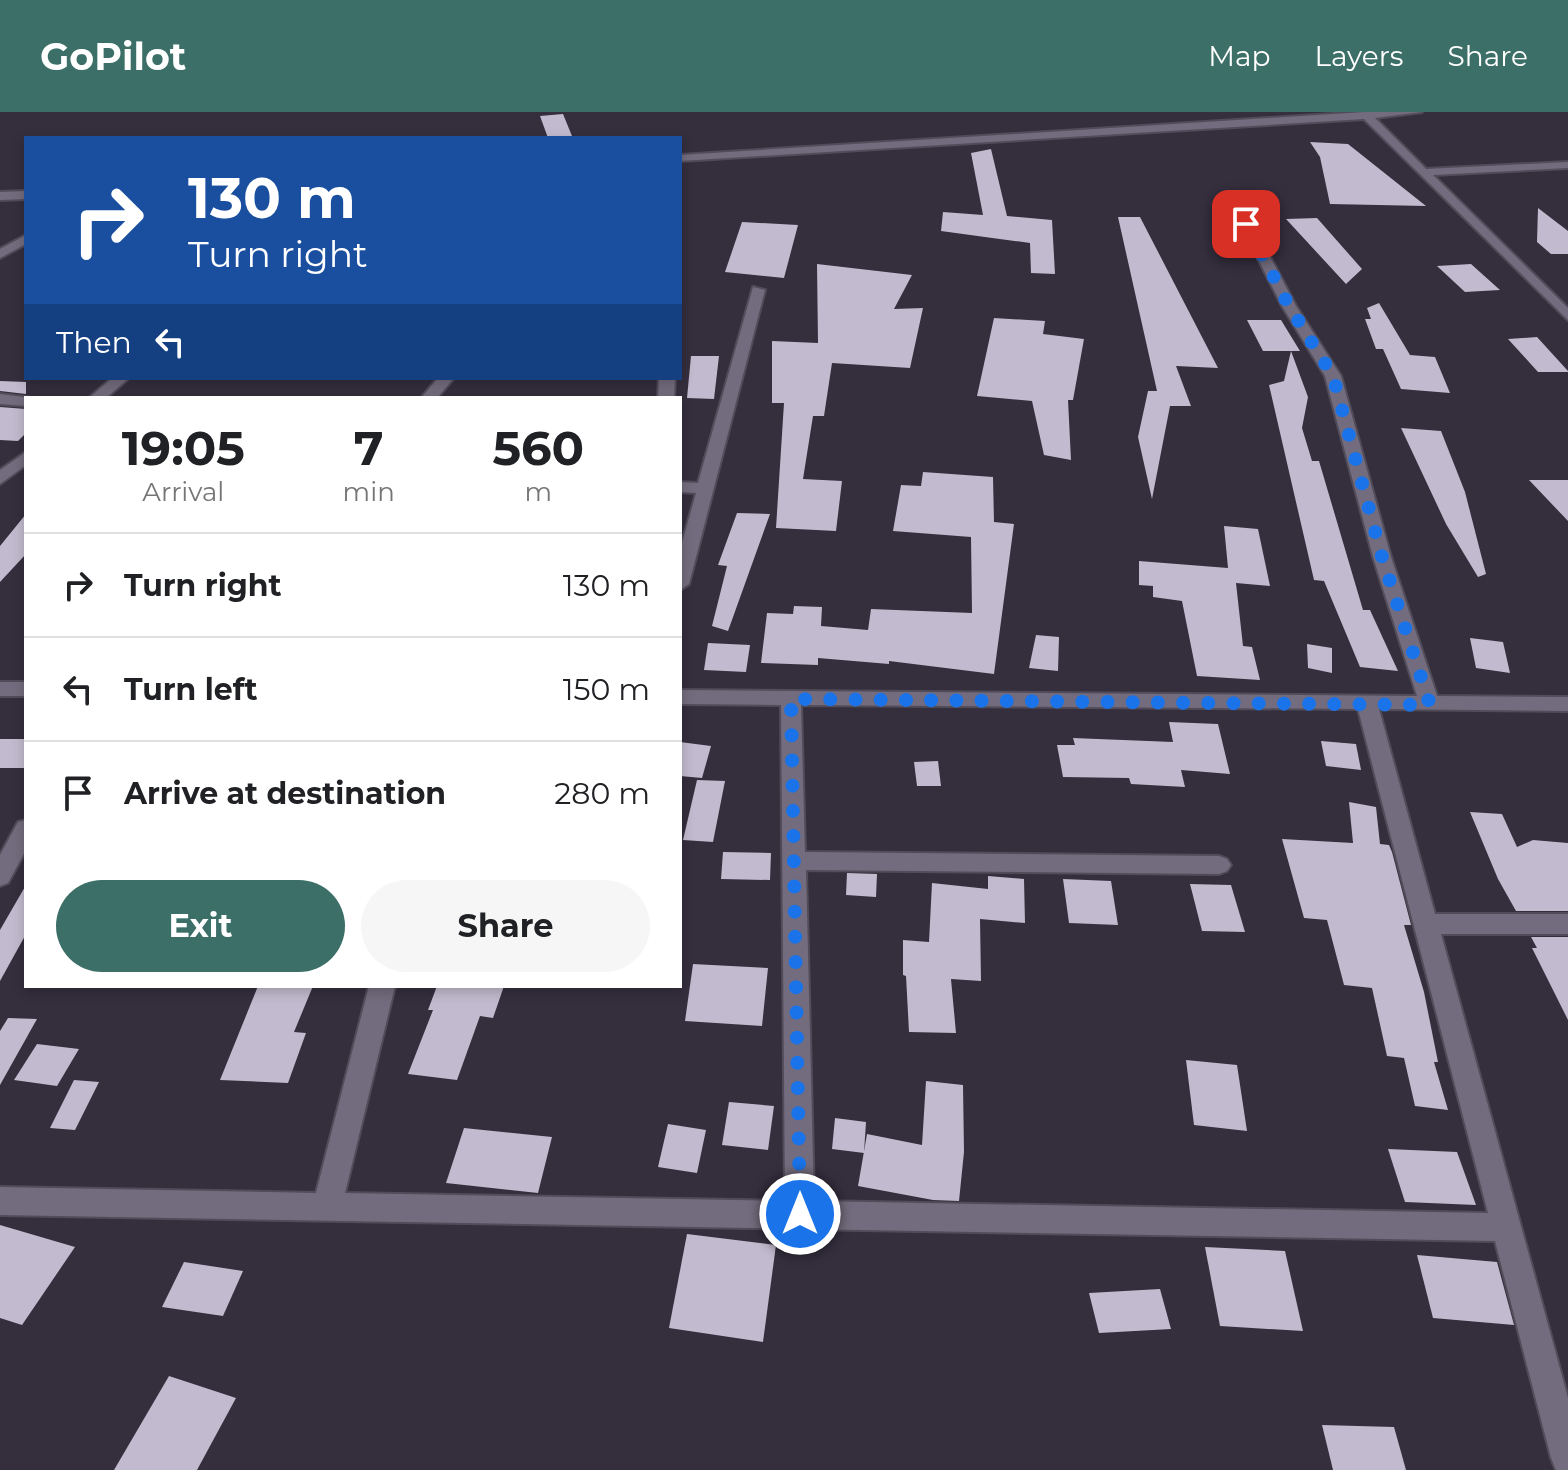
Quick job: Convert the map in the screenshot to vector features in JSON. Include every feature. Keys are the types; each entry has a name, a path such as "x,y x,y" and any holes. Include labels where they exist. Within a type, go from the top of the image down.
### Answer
{"street":[{"path":"682,158 1417,112"},
{"path":"1366,115 1568,316"},
{"path":"1426,172 1568,165"},
{"path":"0,196 24,195"},
{"path":"1232,196 1289,306 1333,376 1382,557 1430,705"},
{"path":"0,254 24,240"},
{"path":"682,577 758,290"},
{"path":"99,396 119,380"},
{"path":"431,396 444,380"},
{"path":"0,399 24,401"},
{"path":"0,479 24,459"},
{"path":"682,487 706,488"},
{"path":"0,689 24,689"},
{"path":"682,697 1568,704"},
{"path":"791,699 800,1214"},
{"path":"1367,703 1568,1458"},
{"path":"0,877 24,832"},
{"path":"796,861 1219,865"},
{"path":"1426,924 1568,924"},
{"path":"327,1206 382,988"},
{"path":"0,1201 1506,1227"}],"building":[{"path":"563,114 572,136 547,136 540,116"},
{"path":"1310,142 1348,144 1426,206 1330,204 1320,157"},
{"path":"991,149 1007,216 1052,220 1055,274 1031,273 1030,243 941,231 943,212 983,215 971,153"},
{"path":"1538,208 1568,231 1568,254 1551,254 1537,242"},
{"path":"1118,217 1140,217 1218,368 1176,366 1191,406 1170,406 1152,499 1138,437 1148,391 1157,391"},
{"path":"1317,218 1362,269 1346,284 1286,219"},
{"path":"742,222 798,225 784,278 725,272"},
{"path":"817,264 912,275 894,309 923,308 910,368 832,363 824,416 813,416 803,479 842,481 836,531 776,528 784,403 772,403 772,341 818,343"},
{"path":"1471,264 1500,290 1465,292 1437,266"},
{"path":"1379,303 1410,355 1435,357 1450,393 1401,389 1383,349 1376,349 1365,319 1371,319 1367,308"},
{"path":"994,318 1045,321 1043,334 1084,339 1073,400 1068,400 1071,460 1044,455 1032,401 977,396"},
{"path":"1247,320 1281,320 1300,351 1263,351"},
{"path":"1537,337 1568,372 1538,372 1508,339"},
{"path":"1291,351 1308,397 1302,428 1312,461 1319,461 1363,610 1370,610 1398,671 1360,667 1324,581 1314,580 1269,385 1284,381"},
{"path":"691,356 719,356 714,399 687,398"},
{"path":"0,381 26,382 26,394 0,391"},
{"path":"0,407 24,409 24,435 18,441 0,440"},
{"path":"1401,428 1441,431 1465,492 1486,574 1478,577 1446,524"},
{"path":"923,472 993,477 994,522 1014,524 994,674 889,661 889,664 818,658 818,665 761,663 767,613 793,614 794,606 822,607 821,626 868,630 871,609 972,613 971,537 893,531 901,485 921,486"},
{"path":"1529,480 1568,480 1568,521"},
{"path":"737,513 770,514 728,631 712,626 727,566 718,565"},
{"path":"24,516 24,556 0,582 0,546"},
{"path":"1224,526 1258,529 1270,586 1236,583 1243,646 1252,647 1260,680 1197,676 1182,601 1153,597 1153,586 1139,585 1139,561 1228,568"},
{"path":"1036,635 1059,637 1058,671 1029,668"},
{"path":"1470,638 1503,642 1510,673 1476,668"},
{"path":"708,643 750,645 746,672 704,670"},
{"path":"1307,644 1332,648 1332,673 1308,668"},
{"path":"1169,722 1218,724 1230,774 1181,770 1185,787 1131,784 1129,778 1063,777 1057,745 1075,745 1073,738 1173,742"},
{"path":"0,739 24,739 24,768 0,768"},
{"path":"1321,741 1356,744 1361,770 1326,766"},
{"path":"682,742 711,746 702,778 682,776"},
{"path":"938,761 941,786 917,786 914,762"},
{"path":"697,780 725,781 713,842 683,840"},
{"path":"1349,802 1376,807 1380,844 1389,845 1392,852 1411,925 1404,925 1424,992 1438,1062 1434,1062 1448,1110 1415,1106 1404,1058 1387,1056 1372,988 1344,985 1327,920 1304,918 1282,839 1353,843"},
{"path":"1470,812 1502,814 1517,847 1533,840 1568,843 1568,911 1516,911 1498,879"},
{"path":"723,852 771,853 770,880 721,879"},
{"path":"847,873 877,874 876,897 846,895"},
{"path":"988,876 1024,879 1025,923 980,919 981,981 951,979 956,1033 909,1032 903,940 929,942 932,883 988,889"},
{"path":"1063,879 1111,881 1118,925 1069,923"},
{"path":"1190,884 1231,885 1245,932 1202,931"},
{"path":"24,888 24,938 0,981 0,930"},
{"path":"1531,937 1568,937 1568,1020 1532,948 1537,948"},
{"path":"693,964 768,968 762,1026 685,1021"},
{"path":"257,988 312,988 294,1032 306,1033 288,1083 220,1080"},
{"path":"436,988 503,988 493,1018 480,1016 457,1080 408,1074 433,1010 428,1010"},
{"path":"8,1018 37,1019 0,1085 0,1031"},
{"path":"37,1044 79,1049 57,1086 14,1080"},
{"path":"1186,1060 1237,1065 1247,1131 1194,1125"},
{"path":"74,1080 99,1082 75,1130 50,1128"},
{"path":"926,1081 963,1085 964,1152 959,1201 933,1200 858,1186 867,1134 922,1145"},
{"path":"729,1102 774,1106 768,1150 722,1145"},
{"path":"835,1118 866,1122 864,1153 832,1149"},
{"path":"668,1124 706,1130 697,1173 658,1167"},
{"path":"464,1128 552,1137 538,1193 446,1183"},
{"path":"1388,1149 1457,1152 1476,1205 1405,1202"},
{"path":"0,1225 75,1247 22,1325 0,1318"},
{"path":"687,1234 776,1245 763,1342 669,1328"},
{"path":"1205,1247 1285,1251 1303,1331 1220,1326"},
{"path":"1417,1255 1497,1262 1514,1325 1433,1318"},
{"path":"184,1262 243,1271 223,1316 162,1307"},
{"path":"1160,1289 1171,1329 1099,1333 1089,1293"},
{"path":"169,1376 236,1398 197,1470 114,1470"},
{"path":"1322,1425 1394,1427 1406,1470 1333,1470"}],"route":[{"path":"800,1214 791,699 1430,705 1382,557 1333,376 1289,306 1246,224"}]}
